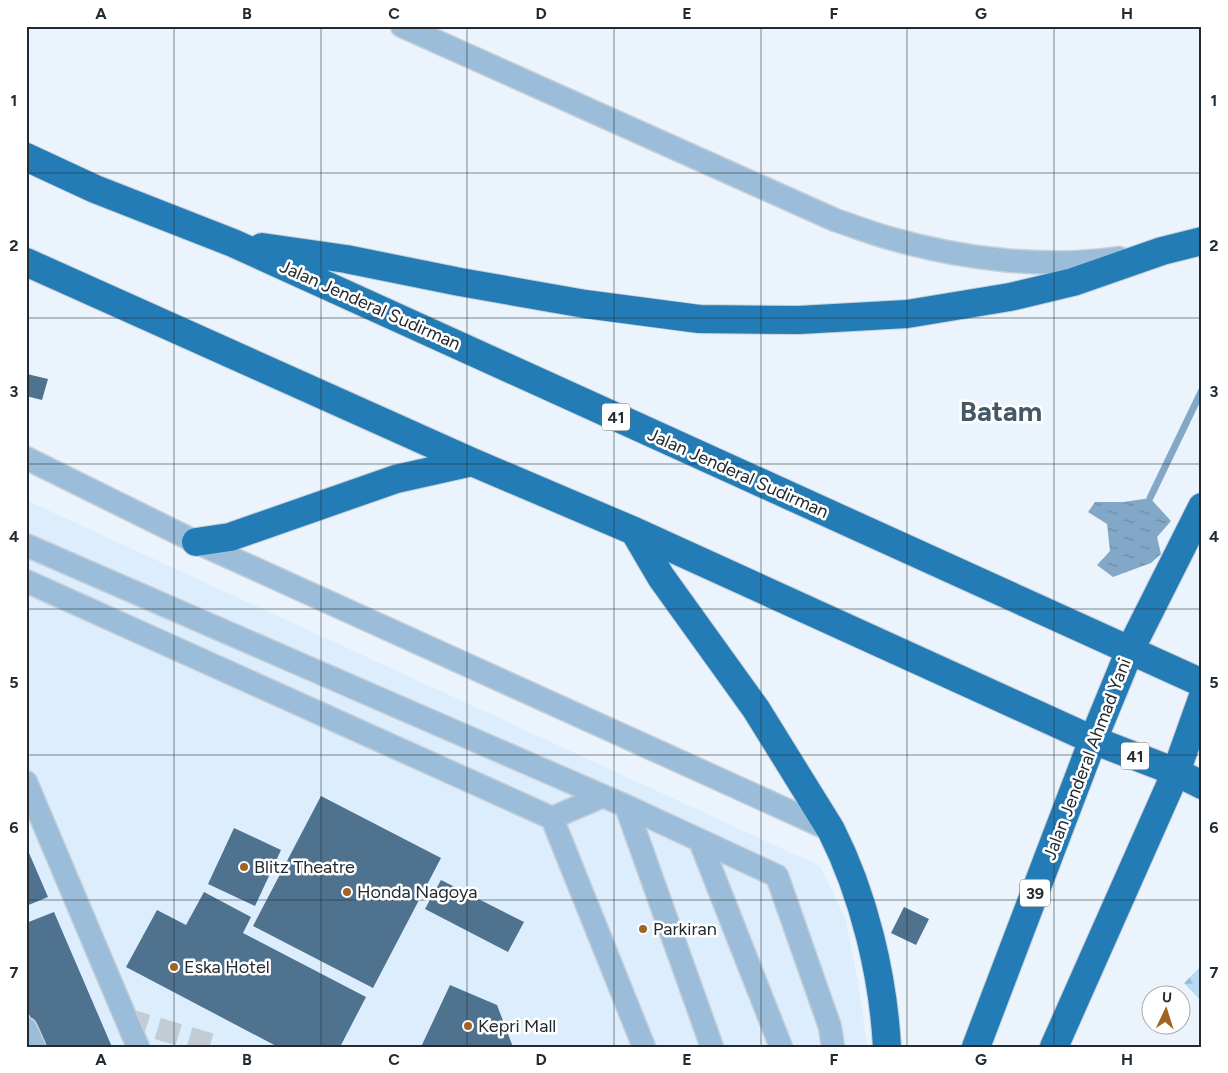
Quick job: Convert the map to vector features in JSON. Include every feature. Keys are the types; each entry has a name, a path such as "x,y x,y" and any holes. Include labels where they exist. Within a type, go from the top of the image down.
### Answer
{"highway":[{"name":"Jalan Jenderal Sudirman","path":"26,157 94,189 233,243 1202,684"},
{"path":"233,243 346,259 460,282 585,304 699,319 799,320 907,314 1010,297 1073,282 1162,251 1202,240"},
{"name":"41","path":"26,262 472,462 634,531 1094,740 1176,772 1202,785"},
{"path":"196,542 230,537 396,479 472,462"},
{"name":"Jalan Jenderal Ahmad Yani","path":"976,1047 1130,650 1202,506"},
{"path":"634,531 661,576 756,709 842,851 871,935 886,1029 887,1047"},
{"path":"1054,1047 1176,772 1202,699"}],"street":[{"path":"402,26 835,220 888,238 941,251 992,259 1061,263 1095,262 1162,251"},
{"path":"26,458 196,542 831,830"},
{"path":"26,545 626,806 772,874 779,880 830,1027 833,1047"},
{"path":"26,581 552,818 644,1047"},
{"path":"26,782 138,1047"},
{"path":"552,818 603,796"},
{"path":"626,806 712,1047"},
{"path":"700,841 781,1047"},
{"path":"26,1029 34,1047"}],"shaded area":[{"name":"Kepri Mall","path":"26,500 820,866 846,920 861,999 867,1047 56,1047 26,976"}],"green space":[{"path":"1202,965 1202,1002 1190,989 1190,986 1184,983"}],"water":[{"path":"1150,498 1171,521 1157,537 1161,554 1151,563 1113,577 1097,565 1110,551 1107,524 1088,512 1095,502 1124,502"}],"building":[{"path":"27,374 48,379 42,400 26,396"},
{"name":"Honda Nagoya","path":"321,796 441,858 373,988 253,926"},
{"name":"Blitz Theatre","path":"234,828 281,850 255,906 208,884"},
{"path":"26,846 48,897 26,906"},
{"path":"441,880 524,922 508,952 425,909"},
{"path":"204,892 251,917 243,933 366,997 340,1047 278,1047 126,967 157,910 186,925"},
{"path":"904,907 929,919 916,945 891,933"},
{"path":"54,912 112,1047 43,1047 26,1007 26,923"},
{"name":"Kepri Mall","path":"450,985 497,1005 513,1047 421,1047"}],"waterway":[{"path":"1150,498 1202,390"}],"tunnel":[{"path":"126,1019 220,1047"}],"place":[{"name":"Blitz Theatre","path":"244,867"},
{"name":"Honda Nagoya","path":"347,892"},
{"name":"Parkiran","path":"643,929"},
{"name":"Eska Hotel","path":"174,967"},
{"name":"Kepri Mall","path":"468,1026"}],"district":[{"name":"Batam","path":"1001,411"}]}
